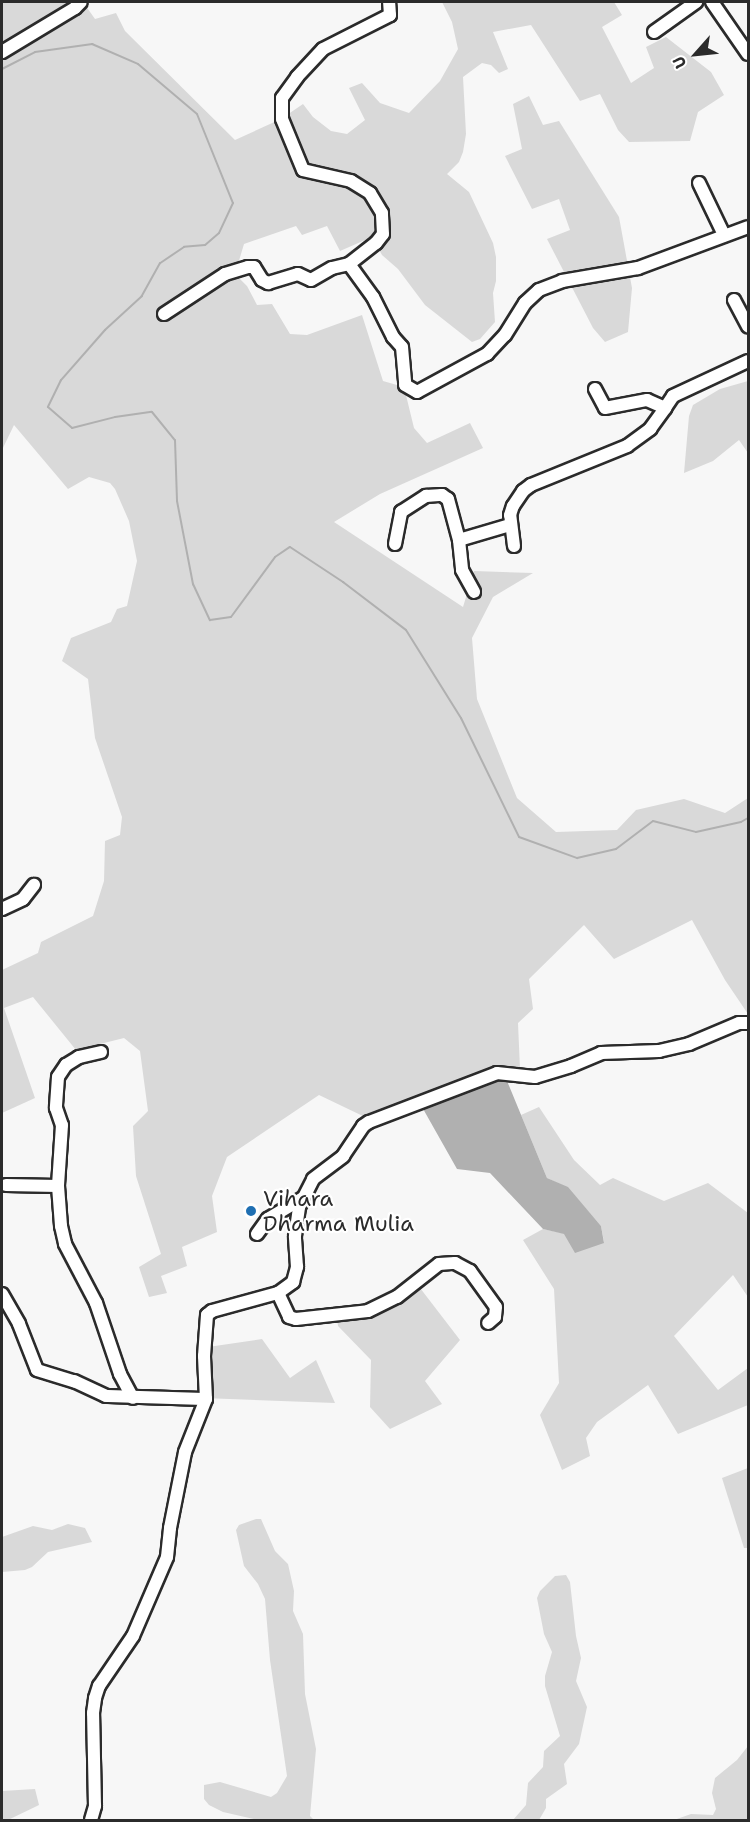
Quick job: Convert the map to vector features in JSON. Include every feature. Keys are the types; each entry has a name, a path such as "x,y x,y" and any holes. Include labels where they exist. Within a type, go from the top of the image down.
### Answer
{"street":[{"path":"2,52 75,8 81,2"},
{"path":"164,314 225,274 254,267 262,280 268,283 298,274 311,280 332,268 349,264 376,243 382,234 384,222 377,202 370,193 351,182 306,172 282,119 280,108 282,98 292,83 323,49 390,15 389,2"},
{"path":"654,32 696,2"},
{"path":"712,2 748,54"},
{"path":"699,183 724,235"},
{"path":"349,264 373,297 393,337 402,347 405,385 417,392 487,354 505,335 525,303 539,290 562,280 638,268 748,227"},
{"path":"734,300 748,326"},
{"path":"514,546 510,525 513,506 531,485 627,446 650,429 673,396 748,361"},
{"path":"596,389 605,408 647,400 665,408"},
{"path":"395,544 401,512 426,496 442,495 448,499 459,540 462,570 474,592"},
{"path":"459,540 510,525"},
{"path":"2,909 23,899 34,885"},
{"path":"91,1821 95,1806 93,1713 95,1698 99,1686 134,1636 167,1557 170,1528 185,1452 206,1399 204,1356 207,1315 212,1311 278,1293 293,1282 296,1275 295,1236 303,1198 313,1179 343,1156 363,1126 369,1122 497,1074 535,1077 571,1066 601,1053 659,1051 689,1044 739,1023 748,1023"},
{"path":"101,1052 79,1057 66,1065 58,1077 56,1108 62,1125 58,1186 65,1244 96,1303 120,1374 133,1398"},
{"path":"6,1185 58,1186"},
{"path":"257,1234 267,1219 303,1198"},
{"path":"278,1293 289,1317 296,1319 368,1311 397,1297 439,1264 455,1263 470,1270 496,1307 495,1317 488,1323"},
{"path":"2,1294 19,1324 37,1370 74,1381 106,1396 206,1399"}],"shaded area":[{"path":"2,2 83,2 95,19 116,13 125,31 235,140 281,119 303,104 313,117 331,131 347,134 365,120 349,88 362,83 380,103 409,113 440,81 458,49 452,22 442,2 614,2 622,15 602,27 631,83 654,68 646,47 666,37 711,72 724,95 698,112 690,141 629,142 618,130 600,94 580,101 531,25 493,32 508,69 499,73 491,65 482,63 463,77 466,134 459,162 447,174 469,192 493,243 496,257 496,281 493,293 495,322 480,339 472,342 425,305 398,269 382,255 372,237 340,251 327,226 302,235 296,226 244,244 235,274 247,286 257,305 272,304 290,334 307,335 362,315 383,381 404,387 414,428 427,443 470,423 483,448 380,494 334,522 463,607 474,571 533,573 493,597 472,638 477,699 517,798 556,832 617,830 636,810 684,799 725,813 748,798 748,1014 725,980 692,920 614,959 584,925 529,979 533,1009 518,1023 520,1069 503,1067 367,1118 319,1095 227,1157 212,1196 217,1232 182,1247 187,1266 161,1276 167,1293 149,1297 139,1267 161,1254 136,1176 133,1126 148,1111 140,1051 124,1038 76,1050 33,997 4,1008 35,1098 2,1113 2,970 38,953 41,942 93,916 104,881 105,841 120,835 122,817 95,738 88,679 62,661 71,638 111,622 117,609 127,606 137,561 129,521 110,483 89,477 68,489 14,425 2,450"},
{"path":"529,96 543,125 559,121 619,217 632,288 628,332 605,342 593,328 547,239 570,230 559,199 532,209 505,156 522,149 513,104"},
{"path":"748,381 748,453 739,440 713,461 684,473 689,416 693,405 720,389"},
{"path":"505,1076 547,1178 568,1187 601,1226 604,1243 575,1253 564,1234 543,1229 490,1173 457,1169 422,1107"},
{"path":"539,1107 574,1160 600,1185 613,1178 664,1201 708,1183 748,1213 748,1297 733,1275 674,1336 718,1390 748,1368 748,1405 678,1434 648,1385 597,1422 586,1438 590,1456 562,1470 540,1415 559,1383 554,1289 523,1240 543,1229 604,1242 601,1226 568,1188 547,1178 521,1115"},
{"path":"417,1284 460,1340 425,1381 442,1404 390,1429 370,1407 371,1360 338,1326 336,1310 375,1310"},
{"path":"262,1339 290,1378 316,1360 335,1403 203,1398 208,1347"},
{"path":"748,1468 748,1548 744,1548 722,1478"},
{"path":"261,1519 275,1551 288,1564 294,1591 293,1611 303,1634 305,1694 316,1749 310,1816 314,1820 258,1820 223,1812 209,1805 204,1799 204,1785 220,1782 271,1797 277,1793 287,1776 270,1660 265,1599 258,1584 244,1566 236,1530 239,1525"},
{"path":"68,1524 85,1528 92,1542 48,1552 32,1567 25,1570 2,1572 2,1537 33,1526 52,1530"},
{"path":"566,1575 570,1582 581,1658 576,1681 587,1707 579,1744 564,1764 567,1784 546,1799 546,1808 539,1820 513,1820 526,1805 528,1783 543,1767 544,1751 560,1736 545,1686 545,1676 552,1652 544,1634 537,1598 540,1591 555,1576"},
{"path":"748,1746 748,1820 674,1820 691,1814 713,1815 716,1809 712,1793 715,1778 737,1760"},
{"path":"35,1789 39,1805 8,1820 2,1820 2,1791"}],"waterway":[{"path":"2,69 35,52 92,44 138,64 197,114 233,203 219,233 205,245 184,247 160,263 142,296 105,330 61,380 48,407 72,428 115,417 152,412 175,440 177,501 193,584 210,620 231,617 275,557 290,547 343,582 406,630 461,718 519,837 577,858 616,849 653,821 696,832 741,822 748,818"}],"place":[{"name":"Vihara Dharma Mulia","path":"251,1211"}]}
